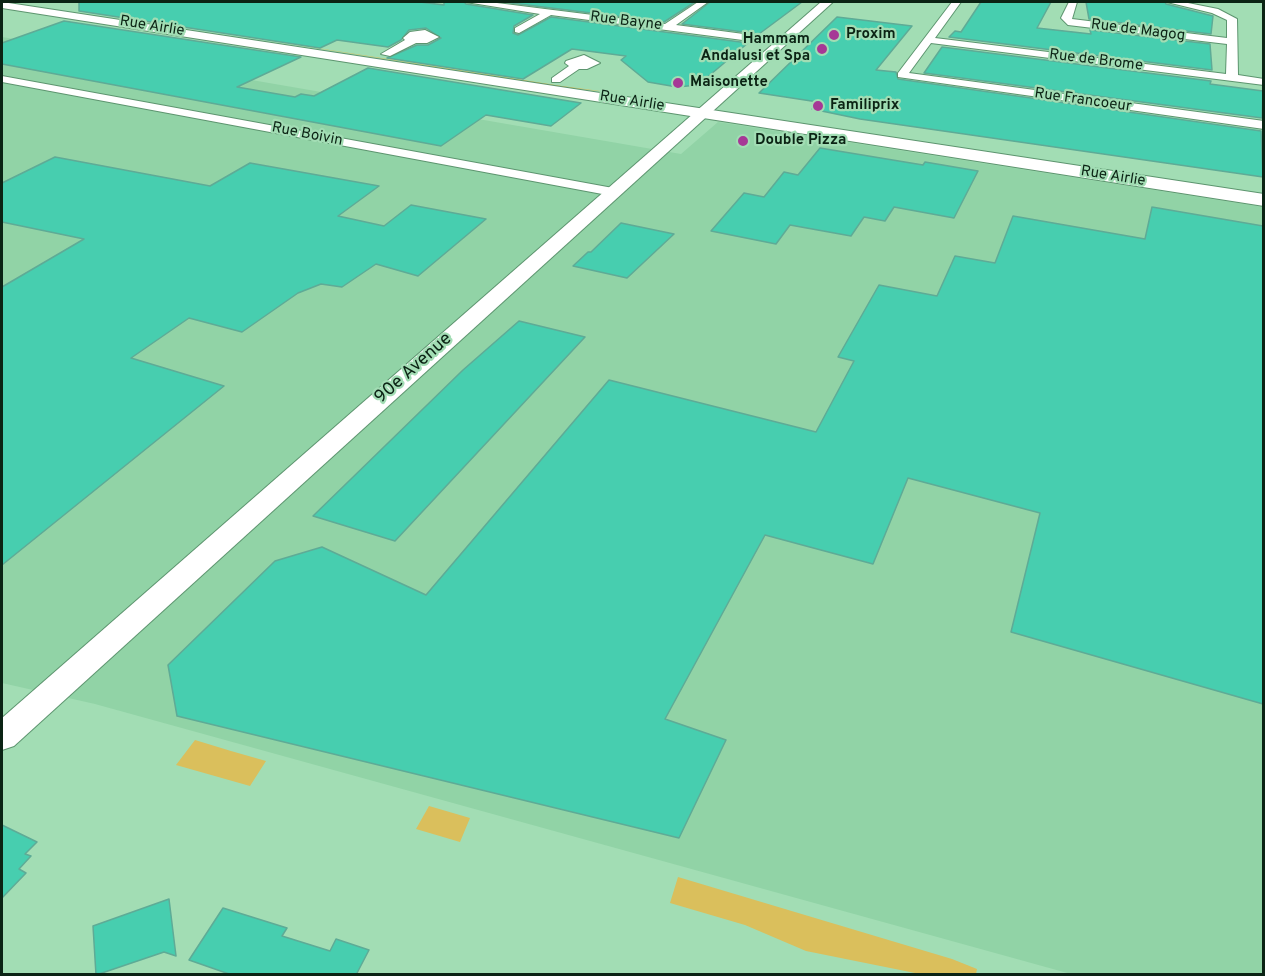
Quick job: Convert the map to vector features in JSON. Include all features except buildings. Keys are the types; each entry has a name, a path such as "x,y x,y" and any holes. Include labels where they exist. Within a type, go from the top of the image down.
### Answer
{"main road":[{"name":"Rue Airlie","path":"40,2 556,80 706,109 1263,200"},
{"name":"Rue Airlie","path":"2,4 1263,189"}],"street":[{"name":"Rue Bayne","path":"471,2 781,42"},
{"path":"667,27 704,2"},
{"name":"90e Avenue","path":"2,736 827,2"},
{"path":"928,40 956,2"},
{"name":"Rue de Magog","path":"1073,2 1066,18 1068,22 1232,42"},
{"path":"1172,2 1230,16 1233,20 1232,78"},
{"path":"565,14 580,6"},
{"path":"519,30 550,12"},
{"path":"386,54 414,40"},
{"name":"Rue Francoeur","path":"928,40 902,75 1263,125"},
{"name":"Rue de Brome","path":"928,40 1263,82"},
{"path":"556,80 577,66"},
{"name":"Rue Boivin","path":"2,79 613,192"}],"shaded area":[{"path":"214,32 562,86 615,93 562,87"},
{"path":"2,37 681,154 718,122 1263,207 1263,974 1071,974 95,704 2,683"},
{"path":"195,740 266,761 250,786 176,765"},
{"path":"429,806 470,818 460,842 416,829"},
{"path":"678,877 952,959 977,969 976,974 920,974 806,951 745,925 670,903"}],"place":[{"name":"Proxim","path":"834,35"},
{"name":"Hammam Andalusi et Spa","path":"822,49"},
{"name":"Maisonette","path":"678,83"},
{"name":"Familiprix","path":"818,106"},
{"name":"Double Pizza","path":"743,141"}]}
